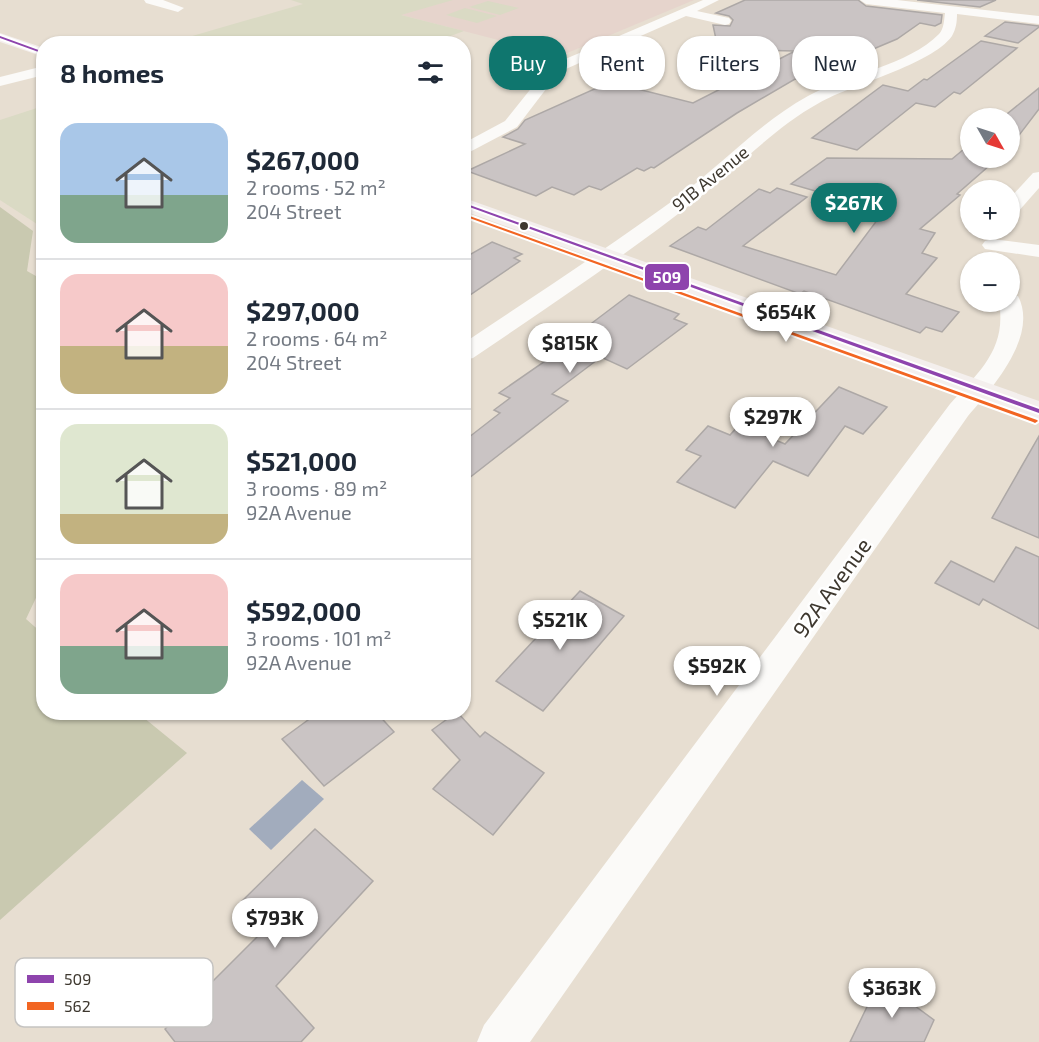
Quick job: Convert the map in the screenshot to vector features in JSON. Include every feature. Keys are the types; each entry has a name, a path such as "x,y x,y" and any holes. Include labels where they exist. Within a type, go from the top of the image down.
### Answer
{"street":[{"path":"150,0 178,8"},
{"path":"471,146 511,124 554,69 713,0"},
{"path":"866,0 1039,20"},
{"name":"91B Avenue","path":"471,348 608,256 624,242 689,197 765,132 794,112 838,88 899,64 943,37 950,27 951,11"},
{"path":"683,12 725,21"},
{"path":"0,38 36,50"},
{"path":"0,82 36,72"},
{"path":"1020,198 1039,177"},
{"path":"471,207 1039,411"},
{"path":"994,246 1039,251"},
{"name":"92A Avenue","path":"501,1042 959,410 997,369 1010,344 1013,325 1011,312"}],"shaded area":[{"path":"343,0 694,0 608,36 579,36 579,48 567,53 567,36 489,38"}],"green space":[{"path":"291,0 453,0 401,15 464,31 451,36 192,36 303,4"},
{"path":"488,1 519,8 500,15 469,7"},
{"path":"465,8 497,16 477,23 446,15"},
{"path":"36,108 36,223 0,200 0,120"},
{"path":"0,207 33,231 27,271 36,276 36,598 26,619 36,628 36,720 147,720 187,753 0,920"}],"water":[{"path":"302,780 324,799 271,850 249,829"}],"building":[{"path":"745,0 858,0 866,6 942,15 941,23 935,26 920,23 897,39 878,47 878,36 792,36 792,51 780,51 780,36 715,36 713,25 730,26 733,20 729,16 716,13"},
{"path":"917,0 996,0 980,7"},
{"path":"1005,22 1039,27 1018,43 985,36"},
{"path":"981,41 1017,48 960,94 954,92 935,107 916,103 857,150 812,138 883,85 908,91 924,79 927,80"},
{"path":"792,53 792,81 780,88 780,59"},
{"path":"1039,88 1039,109 1020,134 1020,108 1014,108"},
{"path":"592,90 642,90 693,103 718,90 776,90 654,168 651,167 644,171 637,168 601,190 589,186 574,195 552,187 536,196 471,172 471,169 525,144 503,137 518,129 525,120"},
{"path":"960,152 960,168 987,168 973,180 960,180 960,191 957,194 960,195 920,229 935,233 922,253 937,258 906,294 959,312 942,332 926,327 920,333 804,291 800,294 670,246 698,227 706,230 759,189 770,193 777,188 807,197 743,246 836,275 884,211 791,184 827,158 952,159"},
{"path":"492,242 522,254 514,258 520,261 471,294 471,254"},
{"path":"629,295 679,314 674,319 687,324 627,369 601,357 552,394 568,401 471,477 471,436 500,413 494,410 510,398 499,393 584,334 580,332"},
{"path":"839,387 887,407 863,434 845,426 808,476 773,461 735,508 677,482 701,456 686,450 708,426 730,435 739,425 785,444"},
{"path":"1039,436 1039,538 992,518"},
{"path":"1016,547 1039,557 1039,629 983,599 979,605 935,583 951,561 994,582"},
{"path":"580,591 624,616 543,711 496,681"},
{"path":"308,720 383,720 394,732 324,786 282,739"},
{"path":"446,720 464,720 480,737 485,732 544,773 493,835 433,789 460,760 432,730"},
{"path":"315,829 373,881 276,986 314,1028 301,1042 175,1042 165,1029 167,1027 213,1027 213,981 264,930 239,904"},
{"path":"880,980 934,1020 924,1042 850,1042"}],"transit line":[{"name":"509","path":"0,37 36,50"},
{"name":"509","path":"471,207 1039,411"},
{"name":"562","path":"471,218 1035,421"}]}
